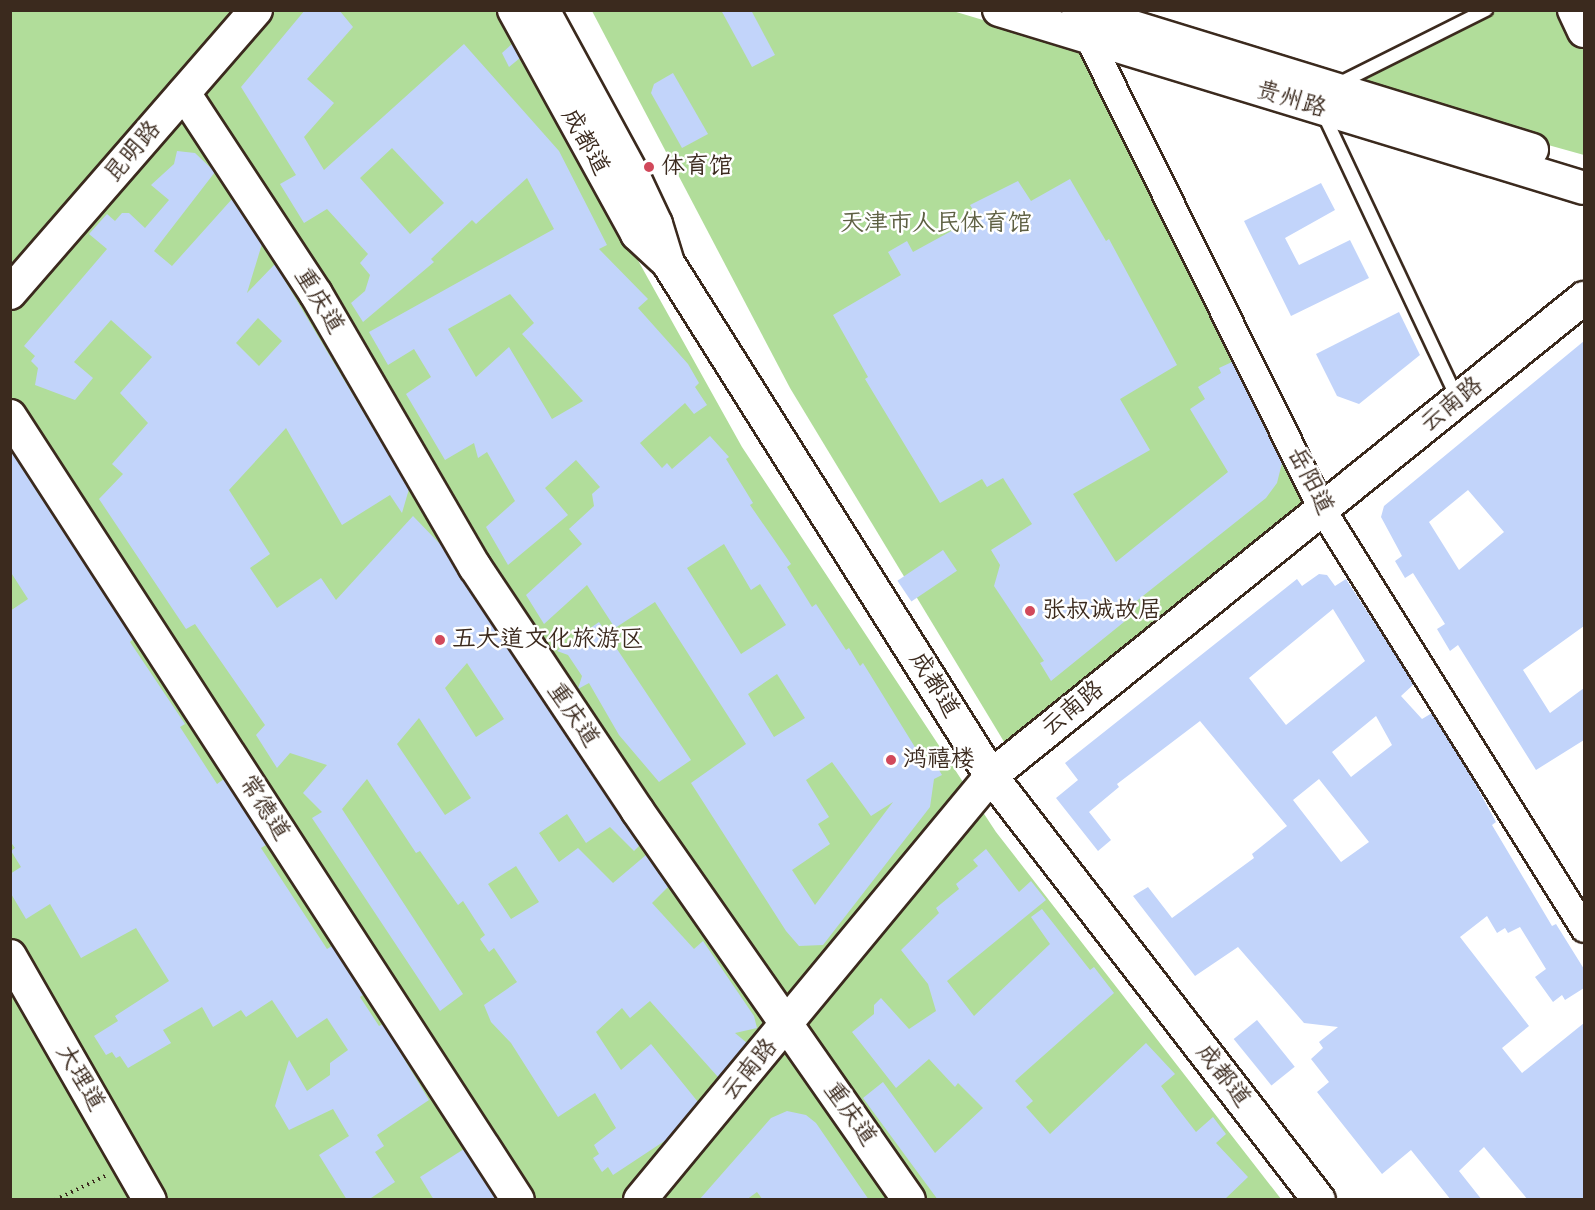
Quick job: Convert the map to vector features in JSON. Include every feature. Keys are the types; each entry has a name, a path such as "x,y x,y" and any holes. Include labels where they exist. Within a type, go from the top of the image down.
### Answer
{"street":[{"name":"昆明路","path":"10,293 256,10"},
{"name":"成都道","path":"514,10 637,234 668,263 991,776 1319,1200"},
{"name":"成都道","path":"543,10 633,175 656,224 668,263"},
{"name":"贵州路","path":"999,10 1089,39 1584,166"},
{"name":"贵州路","path":"1076,10 1584,189"},
{"name":"岳阳道","path":"1076,10 1322,509 1584,929"},
{"path":"1574,10 1584,31"},
{"name":"重庆道","path":"184,93 316,294 475,567 637,810 909,1200"},
{"name":"云南路","path":"640,1200 788,1025 991,776 1584,298"},
{"name":"常德道","path":"10,416 518,1200"},
{"name":"大理道","path":"10,956 150,1200"}],"lane":[{"path":"1458,400 1325,98 1486,10"}],"path":[{"path":"55,1200 130,1164"}],"green space":[{"name":"五大道文化旅游区","path":"10,11 499,11 742,447 996,832 1281,1199 11,1199"},
{"name":"天津市人民体育馆","path":"592,11 953,11 1079,49 1307,507 1006,745 790,388"},
{"path":"1497,11 1567,11 1584,42 1584,155 1340,87"}],"building":[{"path":"305,10 339,10 353,27 307,79 334,103 304,137 324,170 464,44 559,151 607,245 599,249 648,299 638,308 688,364 699,383 695,387 707,405 694,414 685,403 640,443 662,468 667,463 672,469 710,436 729,457 726,459 753,503 750,505 791,564 787,567 812,607 816,604 846,650 849,648 860,666 863,663 926,765 933,760 942,775 934,779 930,807 823,945 799,946 786,931 691,783 746,744 655,602 615,628 587,585 544,624 526,595 582,544 569,529 594,506 592,494 600,487 576,460 545,488 568,515 508,565 486,527 515,501 487,452 478,458 474,443 445,460 406,394 431,377 414,349 388,365 369,332 554,229 527,178 476,224 472,220 431,259 434,262 363,322 351,303 365,291 370,275 360,263 368,254 327,209 304,223 280,184 296,175 241,87","holes":["392,148 444,203 410,234 360,178","510,294 534,323 522,334 583,401 552,419 509,347 476,377 448,329","724,544 751,590 760,584 786,625 741,654 687,568","777,674 805,718 774,737 748,694","832,762 871,816 893,802 815,905 792,870 830,844 818,824 829,817 806,780"]},
{"path":"721,10 751,10 775,55 752,67"},
{"path":"512,44 520,58 509,67 502,53"},
{"path":"673,73 708,134 682,148 651,93 654,84"},
{"path":"177,151 195,153 215,172 154,251 172,266 232,199 262,244 247,293 275,264 409,489 402,513 390,495 342,525 286,428 229,490 270,554 250,568 277,608 321,578 336,600 413,516 441,545 639,846 634,851 610,827 586,843 567,814 539,833 559,862 578,848 613,883 646,855 668,887 652,903 694,949 703,941 754,1016 757,1028 735,1033 747,1043 718,1077 650,1001 630,1018 622,1008 596,1032 621,1070 651,1044 698,1102 666,1140 613,1175 608,1167 602,1172 593,1158 599,1154 594,1145 616,1128 595,1093 558,1117 511,1043 491,1022 484,1005 517,982 494,948 489,952 480,939 485,935 463,901 458,905 420,851 416,853 367,779 342,809 463,994 440,1011 312,818 322,812 303,793 327,765 290,753 277,768 256,735 265,725 195,624 186,629 99,499 123,474 112,464 148,423 120,393 152,357 111,320 74,362 93,378 75,400 35,385 38,368 31,361 35,356 24,346 107,249 89,234 107,214 115,221 122,213 129,213 145,228 169,200 151,185 174,164","holes":["258,318 282,341 259,366 236,343","467,663 504,719 476,737 445,688","419,718 471,798 445,815 397,744","516,866 539,902 511,919 488,884"]},
{"path":"1070,179 1106,241 1109,239 1177,365 1120,399 1150,450 1073,494 1116,562 1228,472 1190,409 1205,399 1198,387 1221,373 1219,368 1232,362 1282,463 1277,483 1266,498 1119,615 1124,622 1051,681 1040,663 1044,661 994,586 1000,565 991,550 1032,524 1003,478 987,487 982,479 940,503 865,379 868,377 833,315 901,275 888,252 907,241 913,252 977,217 970,205 1018,181 1031,201"},
{"path":"1321,183 1335,210 1285,238 1299,265 1350,240 1369,278 1291,316 1244,221"},
{"path":"1399,312 1420,355 1359,404 1337,396 1316,354"},
{"path":"1584,341 1584,626 1523,670 1550,713 1584,688 1584,740 1536,770 1458,645 1450,651 1437,629 1445,624 1413,573 1405,578 1395,561 1402,556 1381,517 1384,506","holes":["1468,490 1504,532 1459,570 1429,522"]},
{"path":"10,450 133,639 130,642 185,724 180,727 217,784 224,779 266,845 261,848 327,949 332,946 363,995 360,997 379,1026 383,1024 429,1100 377,1135 384,1146 375,1152 395,1182 368,1200 347,1200 319,1155 349,1136 333,1109 289,1130 275,1106 289,1060 307,1091 330,1075 330,1063 348,1050 327,1018 297,1038 272,1000 246,1017 241,1010 213,1027 202,1007 163,1030 171,1043 128,1068 120,1056 116,1058 112,1052 106,1055 94,1036 118,1021 115,1016 169,981 136,928 81,958 50,904 26,919 10,892 10,874 21,867 11,851 15,848 10,841 10,611 28,599 10,571"},
{"path":"943,550 957,571 911,601 897,581"},
{"path":"1319,574 1327,575 1335,586 1346,579 1414,684 1401,696 1422,719 1432,713 1496,822 1492,825 1552,926 1556,924 1584,969 1584,988 1565,1000 1562,995 1553,1002 1535,977 1546,969 1520,927 1508,933 1505,928 1497,933 1487,916 1460,937 1529,1026 1502,1048 1522,1073 1584,1023 1584,1200 1528,1200 1484,1147 1459,1171 1482,1200 1451,1200 1411,1150 1382,1174 1317,1092 1329,1082 1311,1059 1323,1048 1319,1042 1338,1027 1304,1023 1238,947 1195,976 1133,896 1148,887 1172,918 1254,858 1252,854 1287,826 1200,721 1117,784 1119,787 1089,812 1111,840 1098,851 1056,798 1078,780 1065,763 1297,579 1302,586","holes":["1333,609 1365,661 1286,725 1249,678","1376,716 1392,745 1351,777 1332,752","1319,779 1369,842 1341,862 1293,800"]},
{"path":"599,622 691,760 659,782 619,735 589,683 578,689 582,676 568,655 557,651"},
{"path":"986,849 1019,892 1031,881 1046,900 947,981 974,1016 1050,944 1031,917 1042,909 1090,970 1094,967 1114,993 1015,1081 1033,1101 1026,1107 1050,1134 1146,1043 1175,1074 1161,1086 1175,1105 1196,1132 1213,1117 1226,1134 1216,1143 1248,1177 1224,1200 938,1200 863,1098 883,1082 935,1153 983,1108 958,1083 955,1087 929,1059 896,1088 852,1032 874,1014 874,1005 881,998 909,1029 936,1011 928,984 901,950 939,913 936,908 959,889 956,884 978,866 973,860"},
{"path":"1257,1020 1295,1067 1271,1086 1234,1039"},
{"path":"787,1111 806,1115 816,1123 869,1200 763,1200 757,1192 746,1200 699,1200 771,1118"},
{"path":"464,1149 496,1200 434,1200 420,1177"}],"place":[{"name":"体育馆","path":"649,167"},
{"name":"张叔诚故居","path":"1030,611"},
{"name":"五大道文化旅游区","path":"440,640"},
{"name":"鸿禧楼","path":"891,760"}]}
